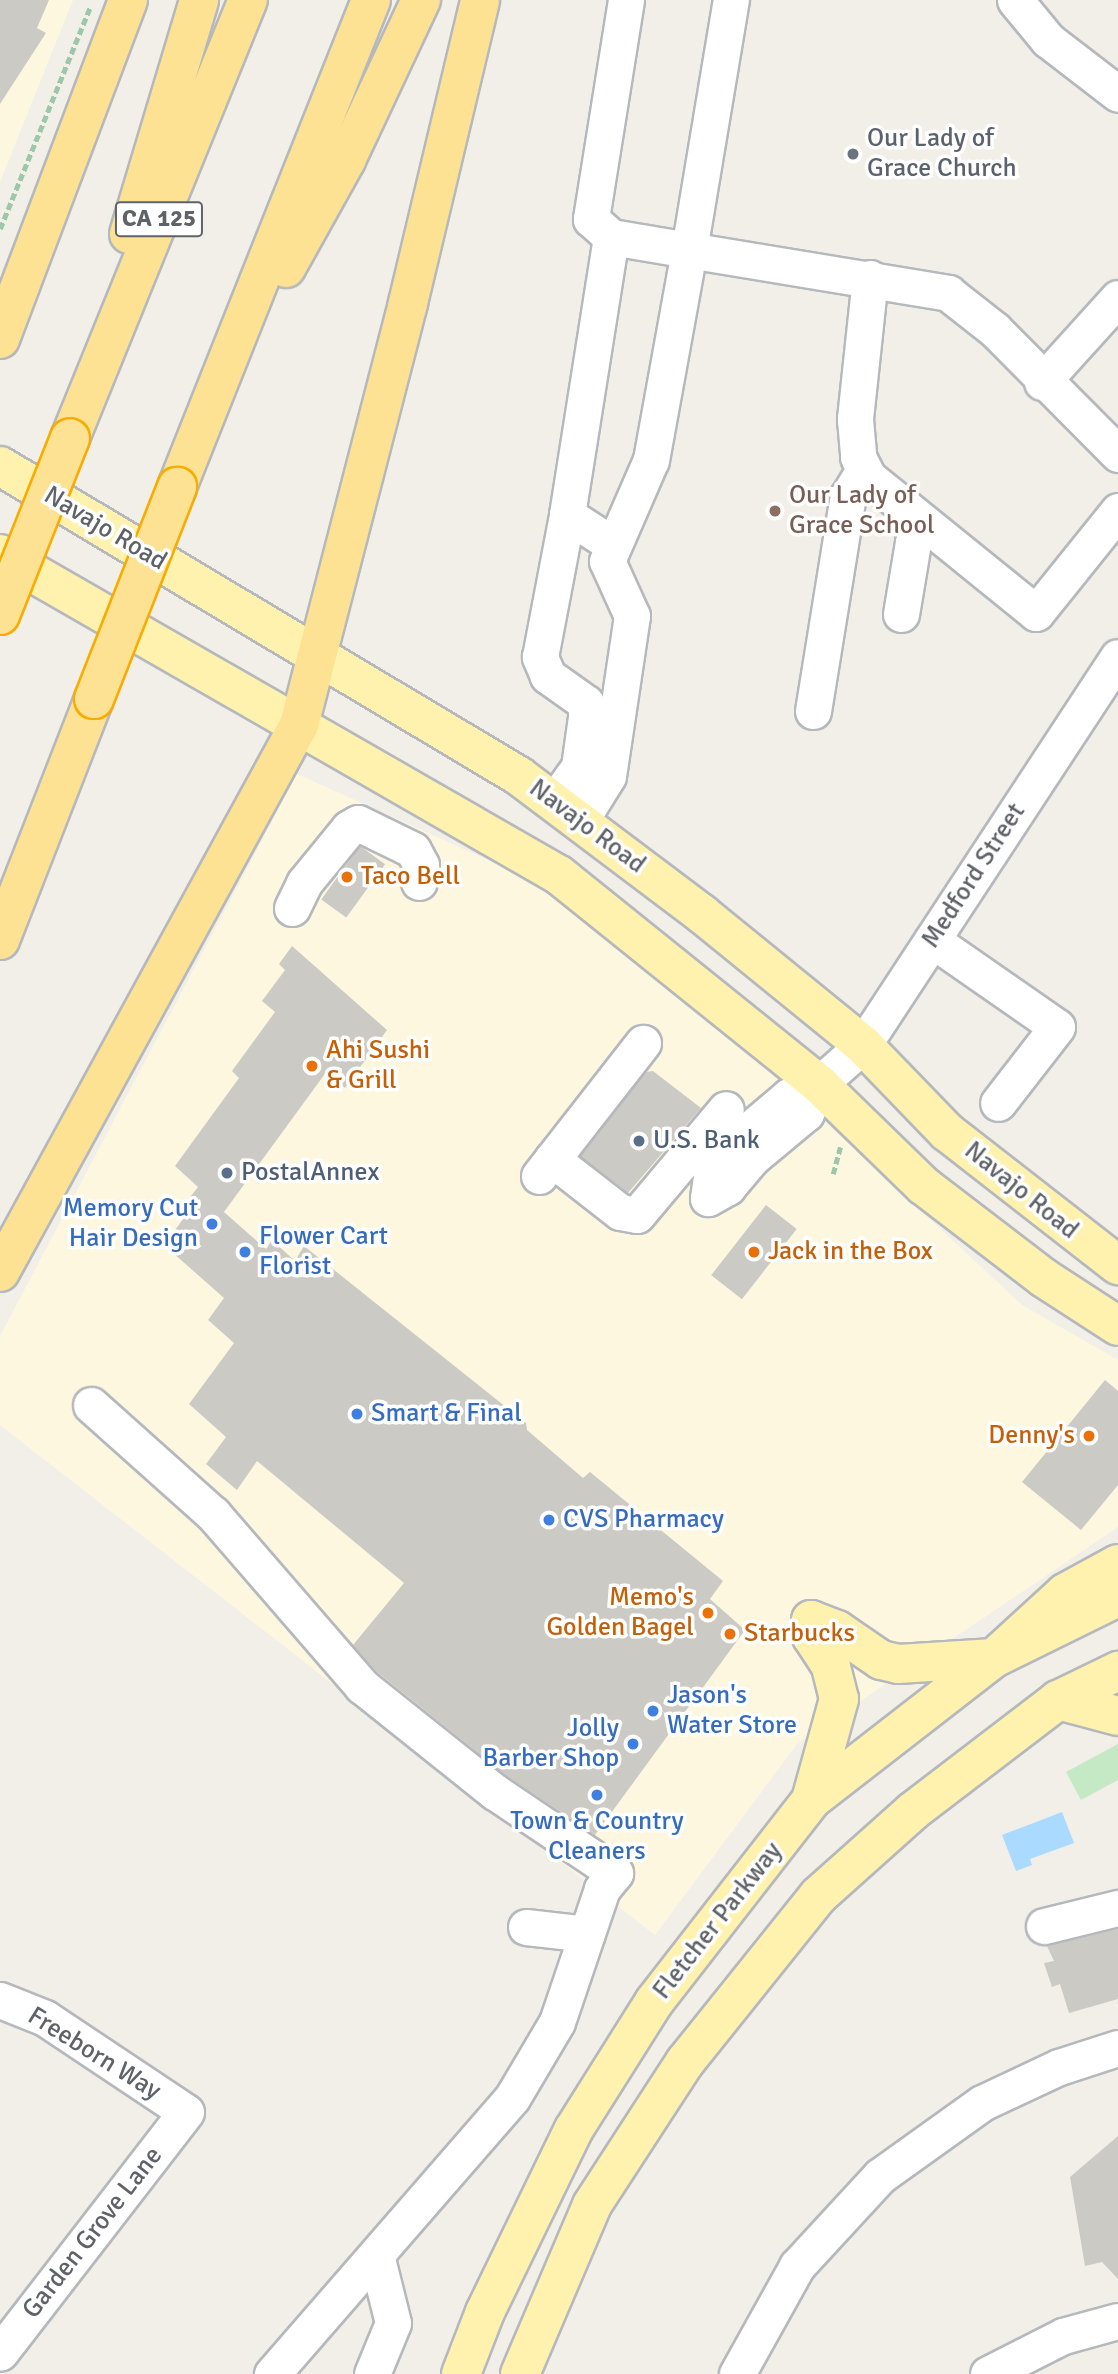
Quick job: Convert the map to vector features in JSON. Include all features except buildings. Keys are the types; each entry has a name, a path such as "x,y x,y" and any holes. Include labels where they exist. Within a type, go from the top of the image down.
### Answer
{"highway":[{"path":"0,339 128,0"},
{"path":"70,438 199,0"},
{"name":"CA 125","path":"0,615 247,0"},
{"path":"0,940 371,0"},
{"path":"207,411 346,160 421,0"},
{"path":"0,1272 299,725 480,0"}],"main road":[{"name":"Navajo Road","path":"0,466 317,652 567,812 702,914 863,1045 947,1132 1058,1222 1118,1265"},
{"name":"Navajo Road","path":"0,554 559,875 819,1084 924,1186 1044,1278 1116,1326"},
{"path":"811,1800 839,1699 831,1666 812,1637 811,1620 837,1630 881,1660 898,1664 994,1658 1065,1592 1118,1564"},
{"name":"Fletcher Parkway","path":"461,2374 485,2312 574,2129 654,2002 811,1800 994,1658 1118,1597"},
{"path":"520,2374 592,2205 702,2041 818,1896 913,1811 1058,1700 1118,1671"},
{"path":"1058,1700 1118,1716"}],"street":[{"path":"626,0 591,219 611,237 948,293 995,330 1042,382 1118,454"},
{"path":"567,812 608,776 632,616 628,600 609,573 612,544 651,460 731,0"},
{"path":"1015,0 1048,40 1118,94"},
{"path":"567,812 579,767 586,703 548,676 540,657 567,515 611,237"},
{"path":"870,278 855,419 858,457 867,477 1036,613 1118,511"},
{"path":"1042,382 1118,298"},
{"path":"813,711 848,496 864,469"},
{"path":"567,515 612,544"},
{"path":"901,614 913,542 925,525"},
{"name":"Medford Street","path":"819,1084 863,1045 1118,657"},
{"path":"292,908 304,883 349,828 359,823 413,850 421,865 419,882"},
{"path":"932,940 1057,1027 998,1103"},
{"path":"643,1043 545,1167 620,1212 637,1215 726,1109"},
{"path":"90,1405 213,1514 362,1686 495,1792 615,1873 602,1889 557,2022 512,2098 272,2374"},
{"path":"1044,1926 1118,1908"},
{"path":"526,1927 587,1934"},
{"name":"Freeborn Way","path":"0,2000 45,2018 186,2112"},
{"path":"737,2374 797,2266 880,2176 982,2104 1059,2067 1118,2048"},
{"name":"Garden Grove Lane","path":"0,2353 186,2112"},
{"path":"372,2374 393,2323 376,2255"},
{"path":"988,2374 1063,2336 1118,2320"}],"path":[{"path":"0,229 93,0"},
{"path":"833,1174 840,1146"}],"shaded area":[{"path":"0,0 73,0 0,182"},
{"path":"297,774 532,880 709,1014 1022,1305 1118,1360 1118,1527 797,1744 655,1935 0,1425 0,1336"}],"green space":[{"path":"1118,1744 1118,1780 1081,1800 1066,1772"}],"water":[{"path":"1062,1812 1074,1843 1030,1859 1032,1865 1016,1871 1002,1835"}],"place":[{"name":"Our Lady of Grace Church","path":"853,154"},
{"name":"Our Lady of Grace School","path":"775,511"},
{"name":"Taco Bell","path":"347,877"},
{"name":"Ahi Sushi & Grill","path":"312,1066"},
{"name":"U.S. Bank","path":"639,1141"},
{"name":"PostalAnnex","path":"227,1173"},
{"name":"Memory Cut Hair Design","path":"212,1224"},
{"name":"Flower Cart Florist","path":"245,1252"},
{"name":"Jack in the Box","path":"754,1252"},
{"name":"Smart & Final","path":"357,1414"},
{"name":"Denny's","path":"1089,1436"},
{"name":"CVS Pharmacy","path":"549,1520"},
{"name":"Memo's Golden Bagel","path":"708,1613"},
{"name":"Starbucks","path":"730,1634"},
{"name":"Jason's Water Store","path":"653,1711"},
{"name":"Jolly Barber Shop","path":"633,1744"},
{"name":"Town & Country Cleaners","path":"597,1795"}]}
